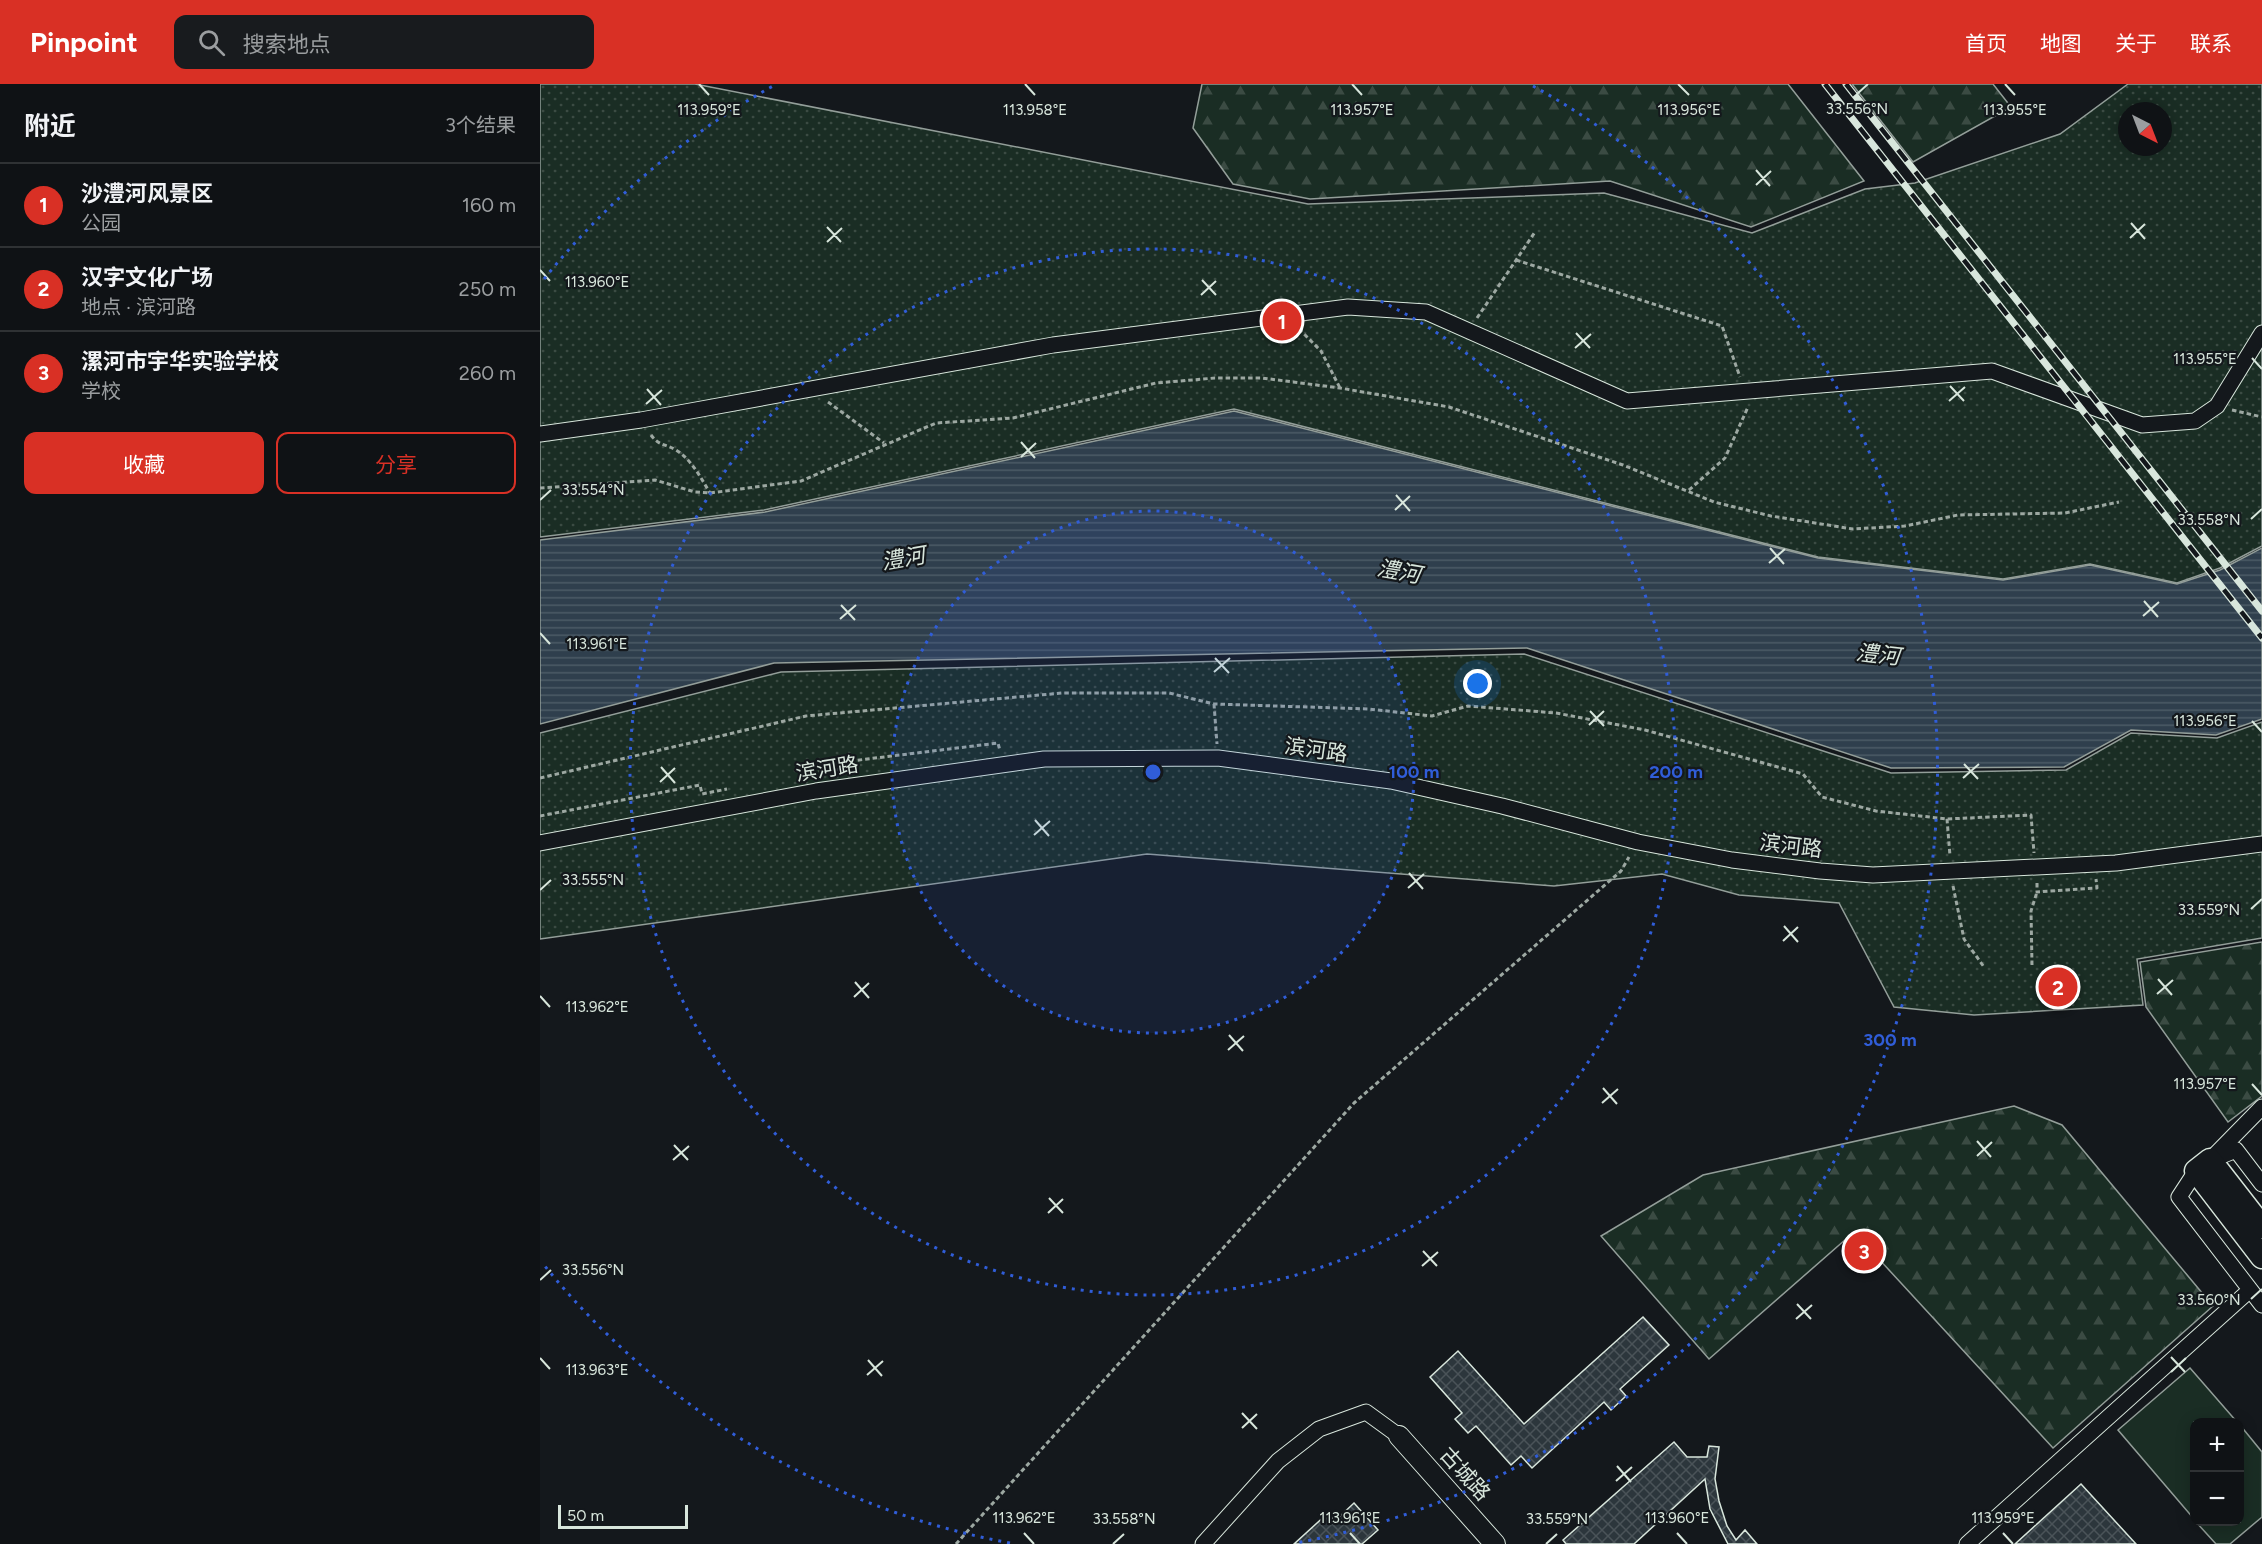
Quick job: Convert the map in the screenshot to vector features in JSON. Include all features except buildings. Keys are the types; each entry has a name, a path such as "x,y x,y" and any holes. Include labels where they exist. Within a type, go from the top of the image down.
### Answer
{"main road":[{"path":"2203,1166 2262,1227"},
{"path":"2203,1166 2262,1257"}],"street":[{"path":"540,434 640,420 1053,345 1284,313 1348,307 1426,312 1469,329 1627,401 1992,371 2142,425 2194,421 2217,406 2262,333"},
{"name":"滨河路","path":"540,843 816,790 1044,759 1218,758 1391,782 1502,806 1638,842 1732,860 1820,872 1873,875 1951,873 2095,864 2262,844"},
{"path":"2262,1107 2203,1166 2179,1197 2262,1305"},
{"path":"2203,1166 2236,1150 2262,1184"},
{"path":"1967,1544 2250,1290"},
{"path":"1203,1544 1278,1461 1319,1429 1366,1412 1399,1436"},
{"name":"古城路","path":"1399,1436 1496,1544"}],"path":[{"path":"1469,329 1536,232"},
{"path":"1516,260 1722,326 1750,392 1725,458 1689,490"},
{"path":"1284,313 1321,351 1340,388"},
{"path":"540,488 655,480 695,492 710,493 801,481 936,423 1013,418 1156,383 1215,378 1262,378 1340,388 1449,407 1689,490 1714,502 1771,516 1853,529 1905,526 1958,515 2065,513 2118,502"},
{"path":"812,388 842,415 884,444"},
{"path":"2217,406 2262,417"},
{"path":"640,420 657,443 677,450 698,471 710,493"},
{"path":"540,778 806,716 1062,693 1170,693 1214,704 1369,709 1432,716 1468,706 1556,713 1645,730 1803,774 1822,797 1876,811 1947,819 2031,815 2037,892 2031,911 2032,965"},
{"path":"1214,704 1218,758"},
{"path":"1947,819 1951,873 1964,939 1984,967"},
{"path":"956,1544 1354,1103 1621,871 1638,842"},
{"path":"2037,892 2097,888 2095,864"}],"green space":[{"path":"540,84 695,84 1308,204 1604,193 1752,233 1865,189 1915,183 2060,134 2128,84 2262,84 2262,546 2220,568 2177,583 2090,564 2003,579 1818,557 1234,409 764,510 540,537"},
{"path":"1202,84 1788,84 1864,181 1751,227 1610,181 1310,199 1233,184 1193,128"},
{"path":"1852,84 1993,84 2011,107 1913,162"},
{"path":"1524,654 1891,773 2066,770 2131,733 2217,738 2262,722 2262,938 2137,959 2143,1005 1974,1015 1894,1007 1839,903 1739,895 1662,874 1554,886 1147,854 540,939 540,733 781,672"},
{"path":"2262,942 2262,1096 2228,1122 2146,1007 2140,962"},
{"path":"2014,1106 2062,1125 2213,1306 2053,1448 1854,1232 1709,1359 1601,1236 1703,1175"},
{"path":"2190,1368 2234,1418 2190,1418 2190,1514 2118,1430"},
{"path":"2244,1430 2262,1452 2262,1517 2230,1544 2216,1544 2200,1526 2244,1526"}],"water":[{"name":"澧河","path":"1234,411 1818,558 2003,580 2090,565 2177,584 2220,570 2262,548 2262,719 2216,735 2131,730 2064,767 1891,768 1527,648 774,663 540,724 540,540 765,512"}],"railway":[{"path":"1825,84 2262,638"},
{"path":"1846,84 2262,611"}],"place":[{"name":"沙澧河风景区","path":"1282,321"},
{"name":"汉字文化广场","path":"2058,987"},
{"name":"漯河市宇华实验学校","path":"1864,1251"}]}
